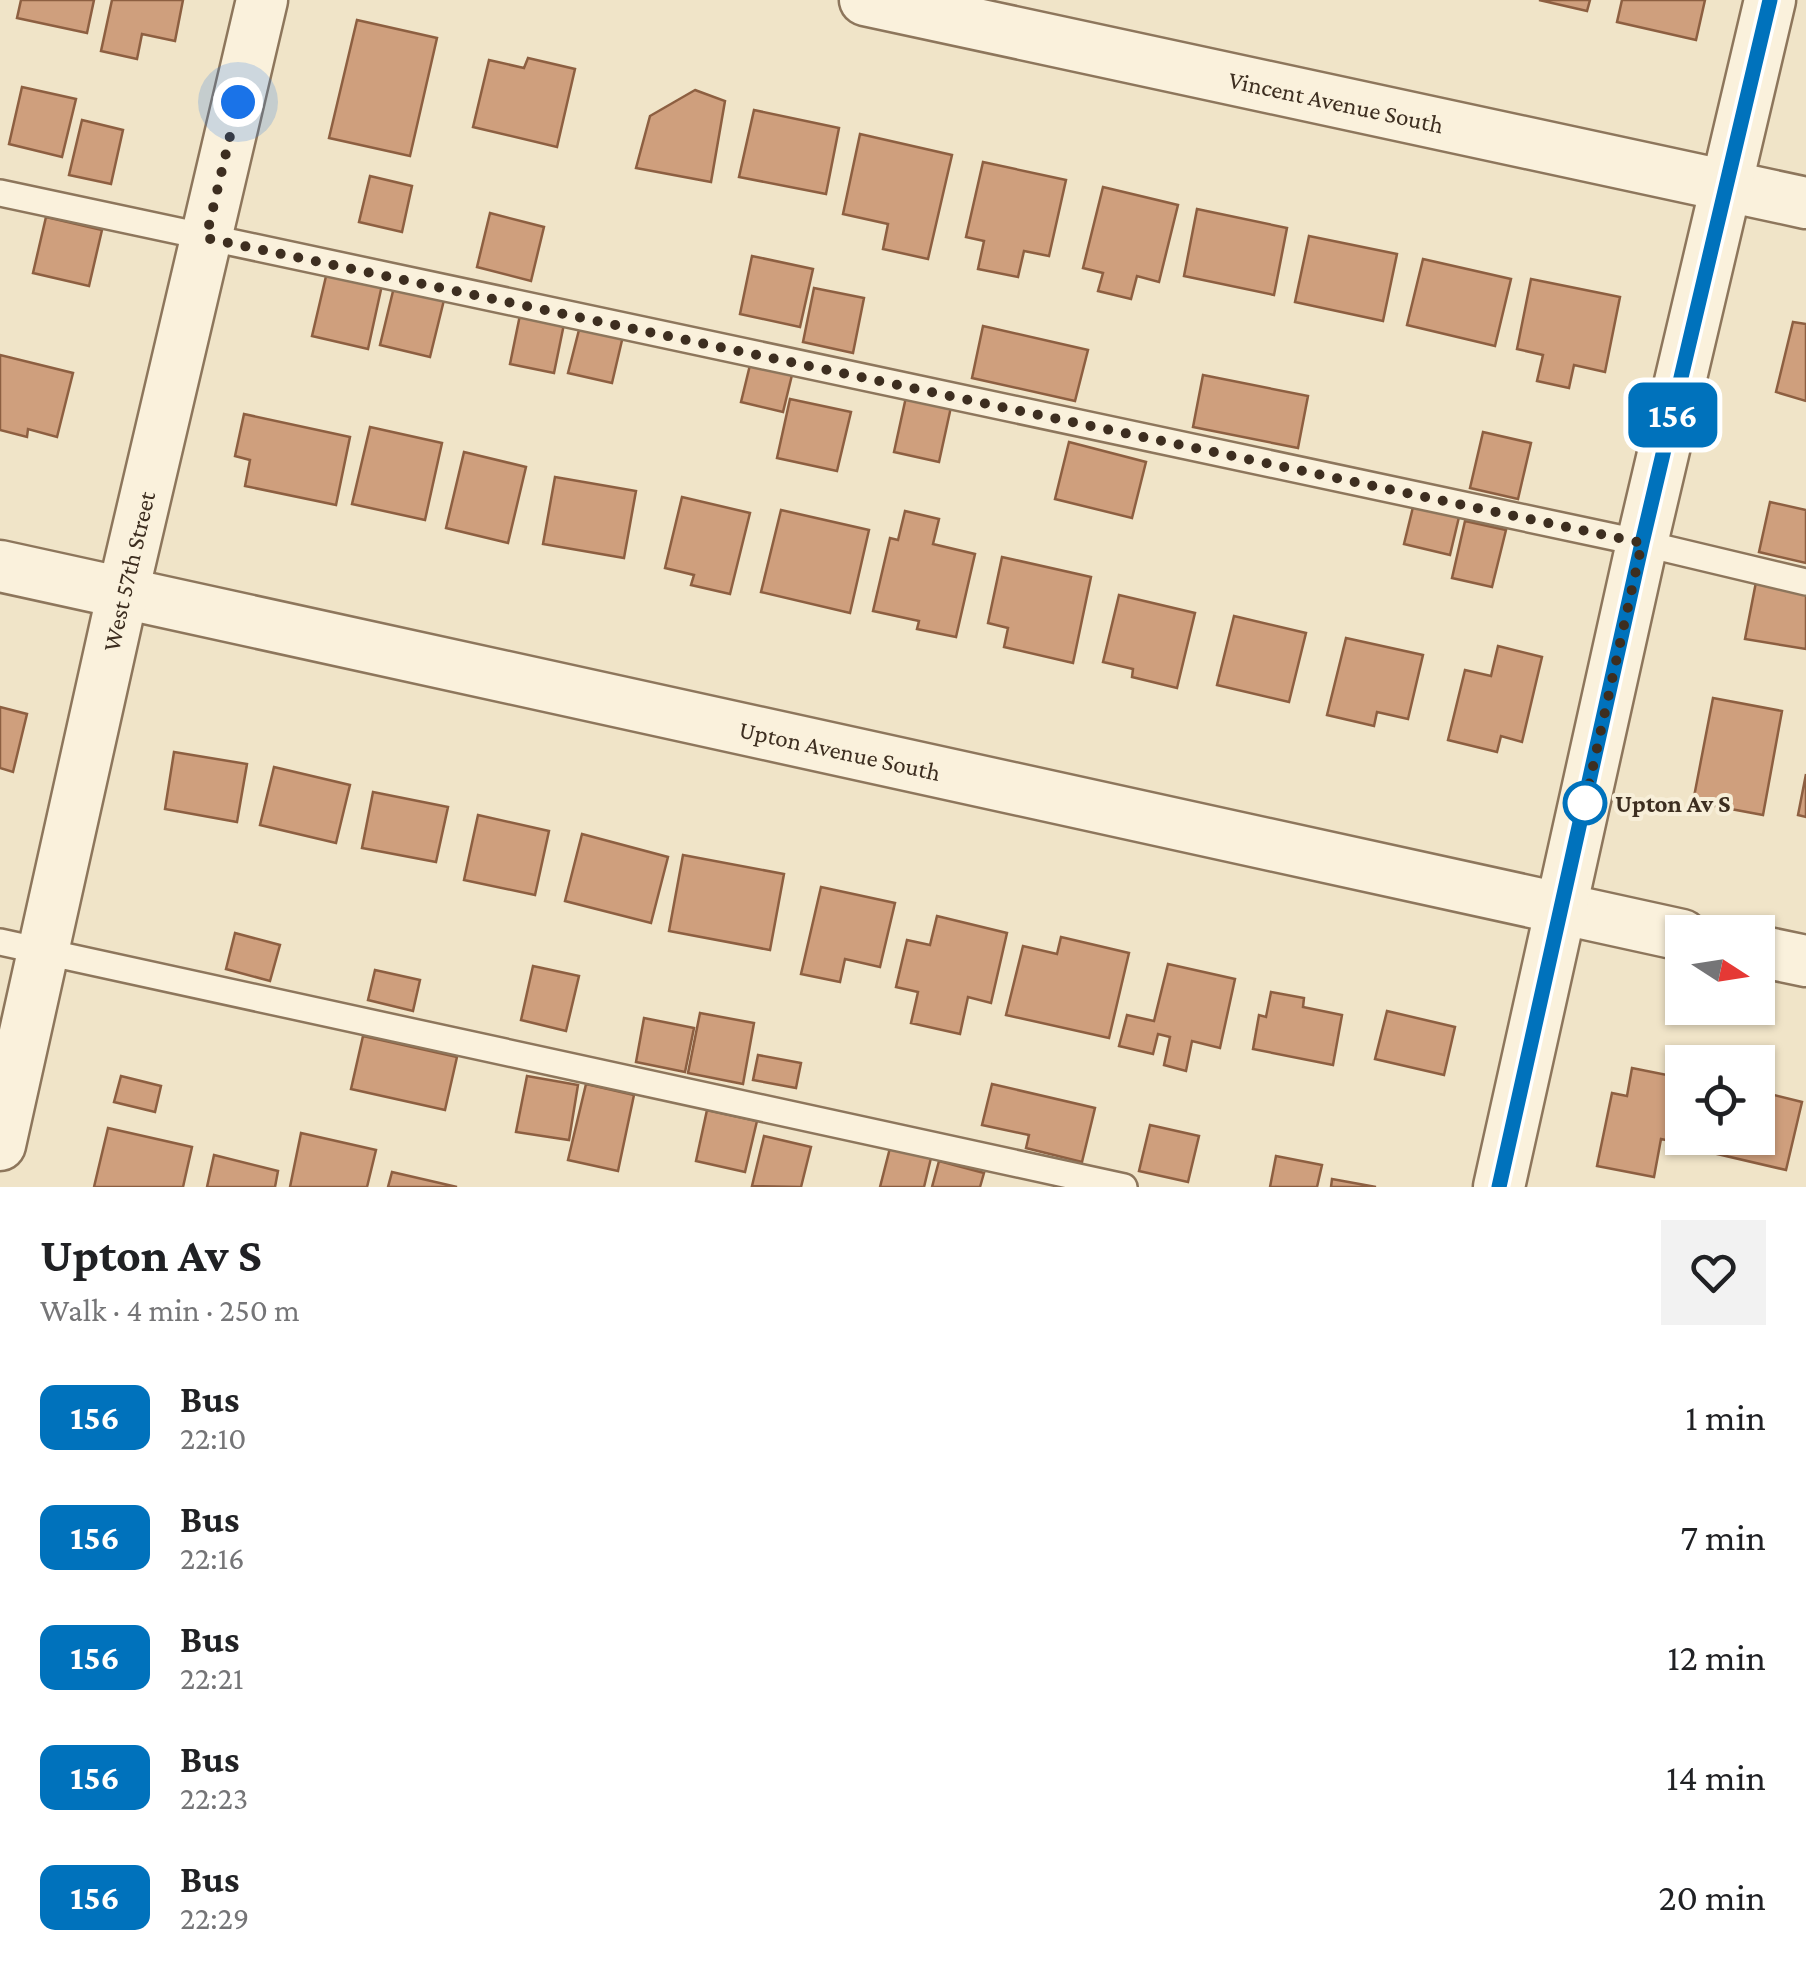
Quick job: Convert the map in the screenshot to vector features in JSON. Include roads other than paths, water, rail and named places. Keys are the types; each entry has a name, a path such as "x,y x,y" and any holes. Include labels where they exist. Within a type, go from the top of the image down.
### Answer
{"street":[{"name":"West 57th Street","path":"0,1145 21,947 122,592 262,0"},
{"name":"Vincent Avenue South","path":"865,0 1806,203"},
{"path":"1499,1187 1642,543 1770,0"},
{"name":"Upton Avenue South","path":"0,566 1665,931"},
{"path":"1775,954 1806,961"}],"lane":[{"path":"0,193 1642,543 1806,582"},
{"path":"21,947 1124,1187"}],"place":[{"name":"Upton Av S","path":"1585,803"}]}
